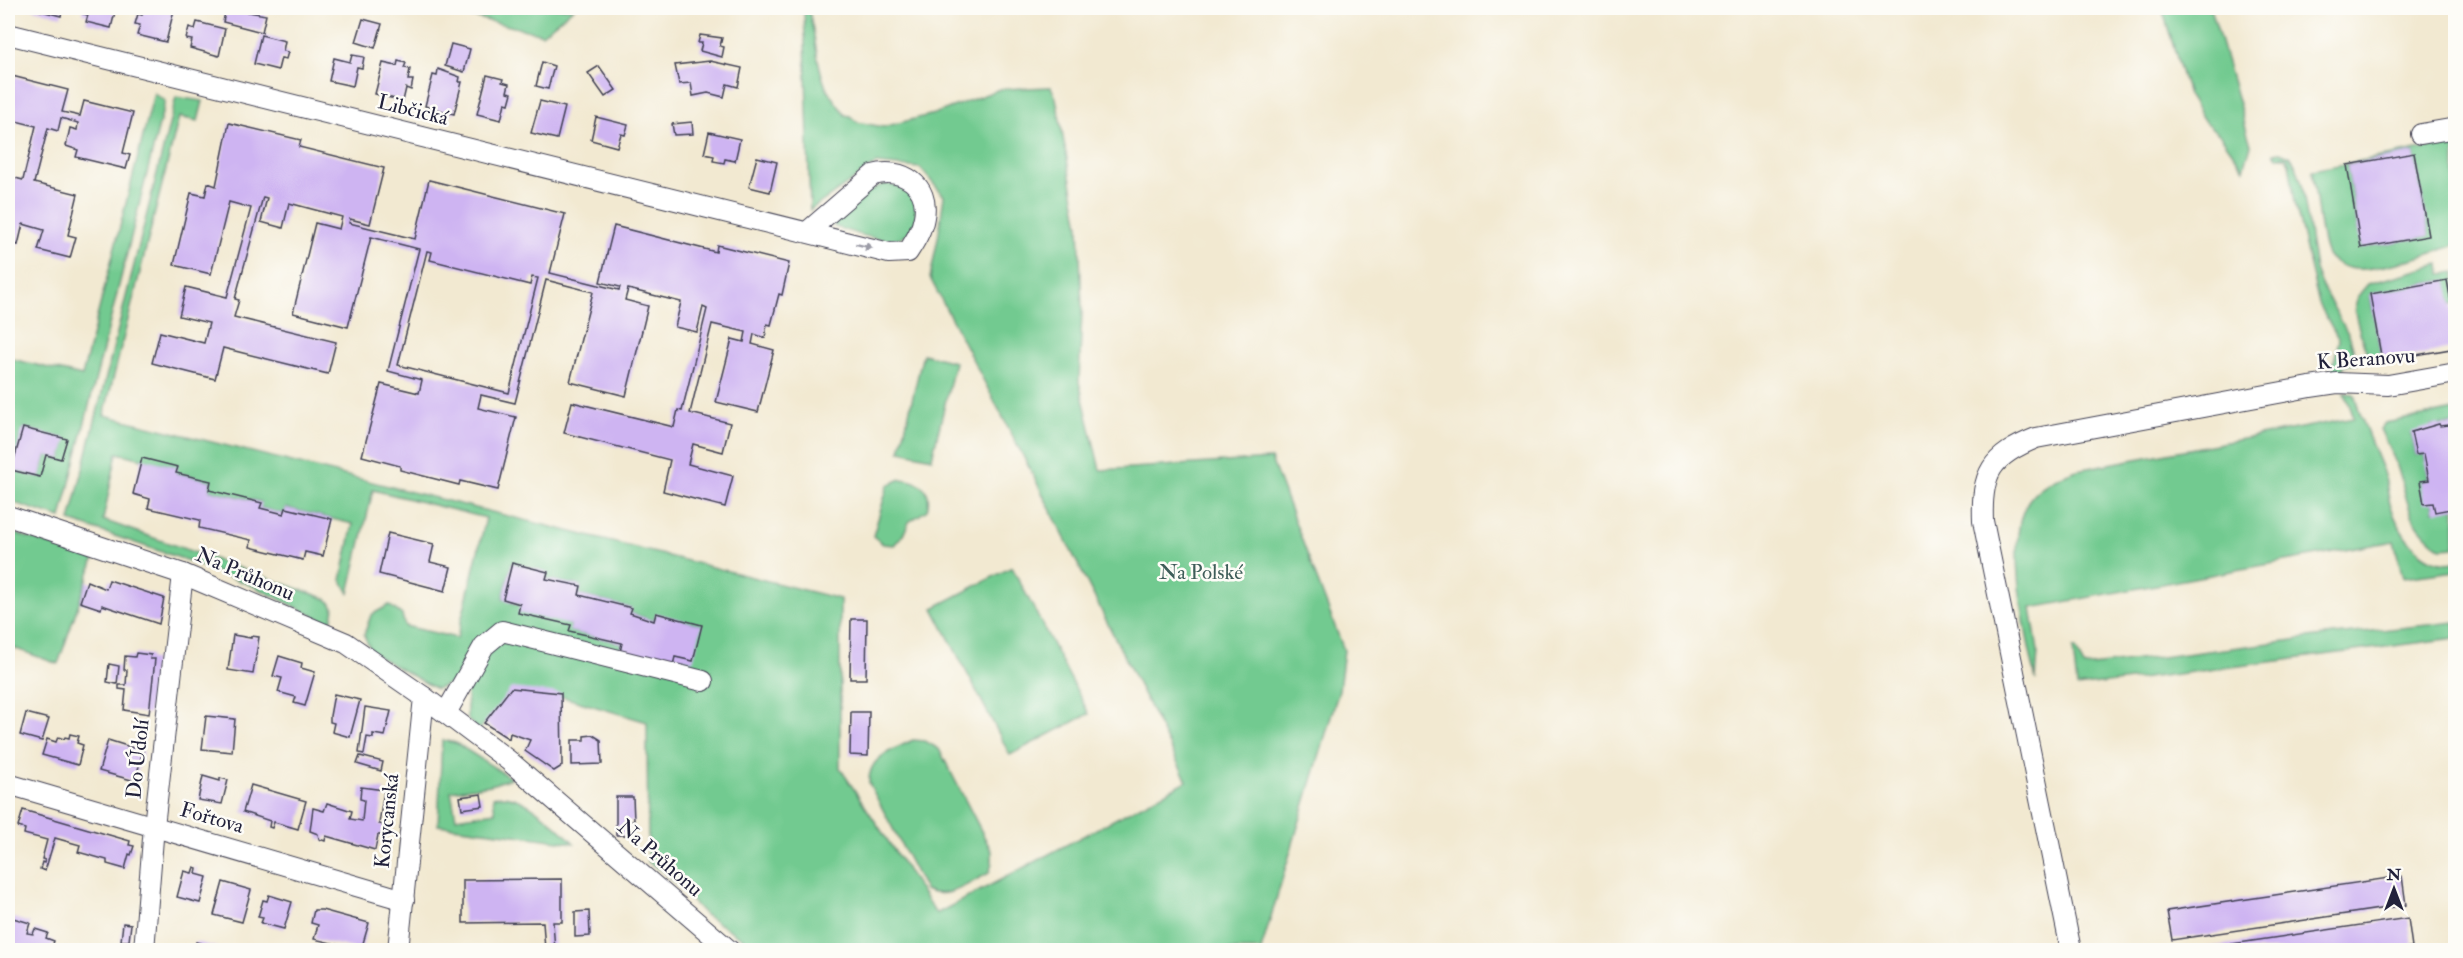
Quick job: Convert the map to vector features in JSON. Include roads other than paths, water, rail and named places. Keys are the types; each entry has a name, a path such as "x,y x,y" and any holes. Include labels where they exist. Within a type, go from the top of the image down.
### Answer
{"street":[{"name":"Libčická","path":"8,34 889,253 908,252 921,230 925,215 923,198 918,187 910,178 884,172 873,175 807,232"},
{"path":"2421,134 2456,128"},
{"name":"K Beranovu","path":"2071,951 1983,521 1982,501 1986,481 1994,463 2013,447 2036,438 2337,383 2388,385 2456,373"},
{"name":"Na Průhonu","path":"8,516 183,574 346,643 424,697 508,760 729,951"},
{"name":"Do Údolí","path":"144,951 154,826 183,574"},
{"path":"446,713 484,646 502,631 703,681"},
{"name":"Korycanská","path":"398,951 424,697"},
{"name":"Fořtova","path":"8,784 404,900"}],"park label":[{"name":"Na Polské","path":"1201,572"}]}
